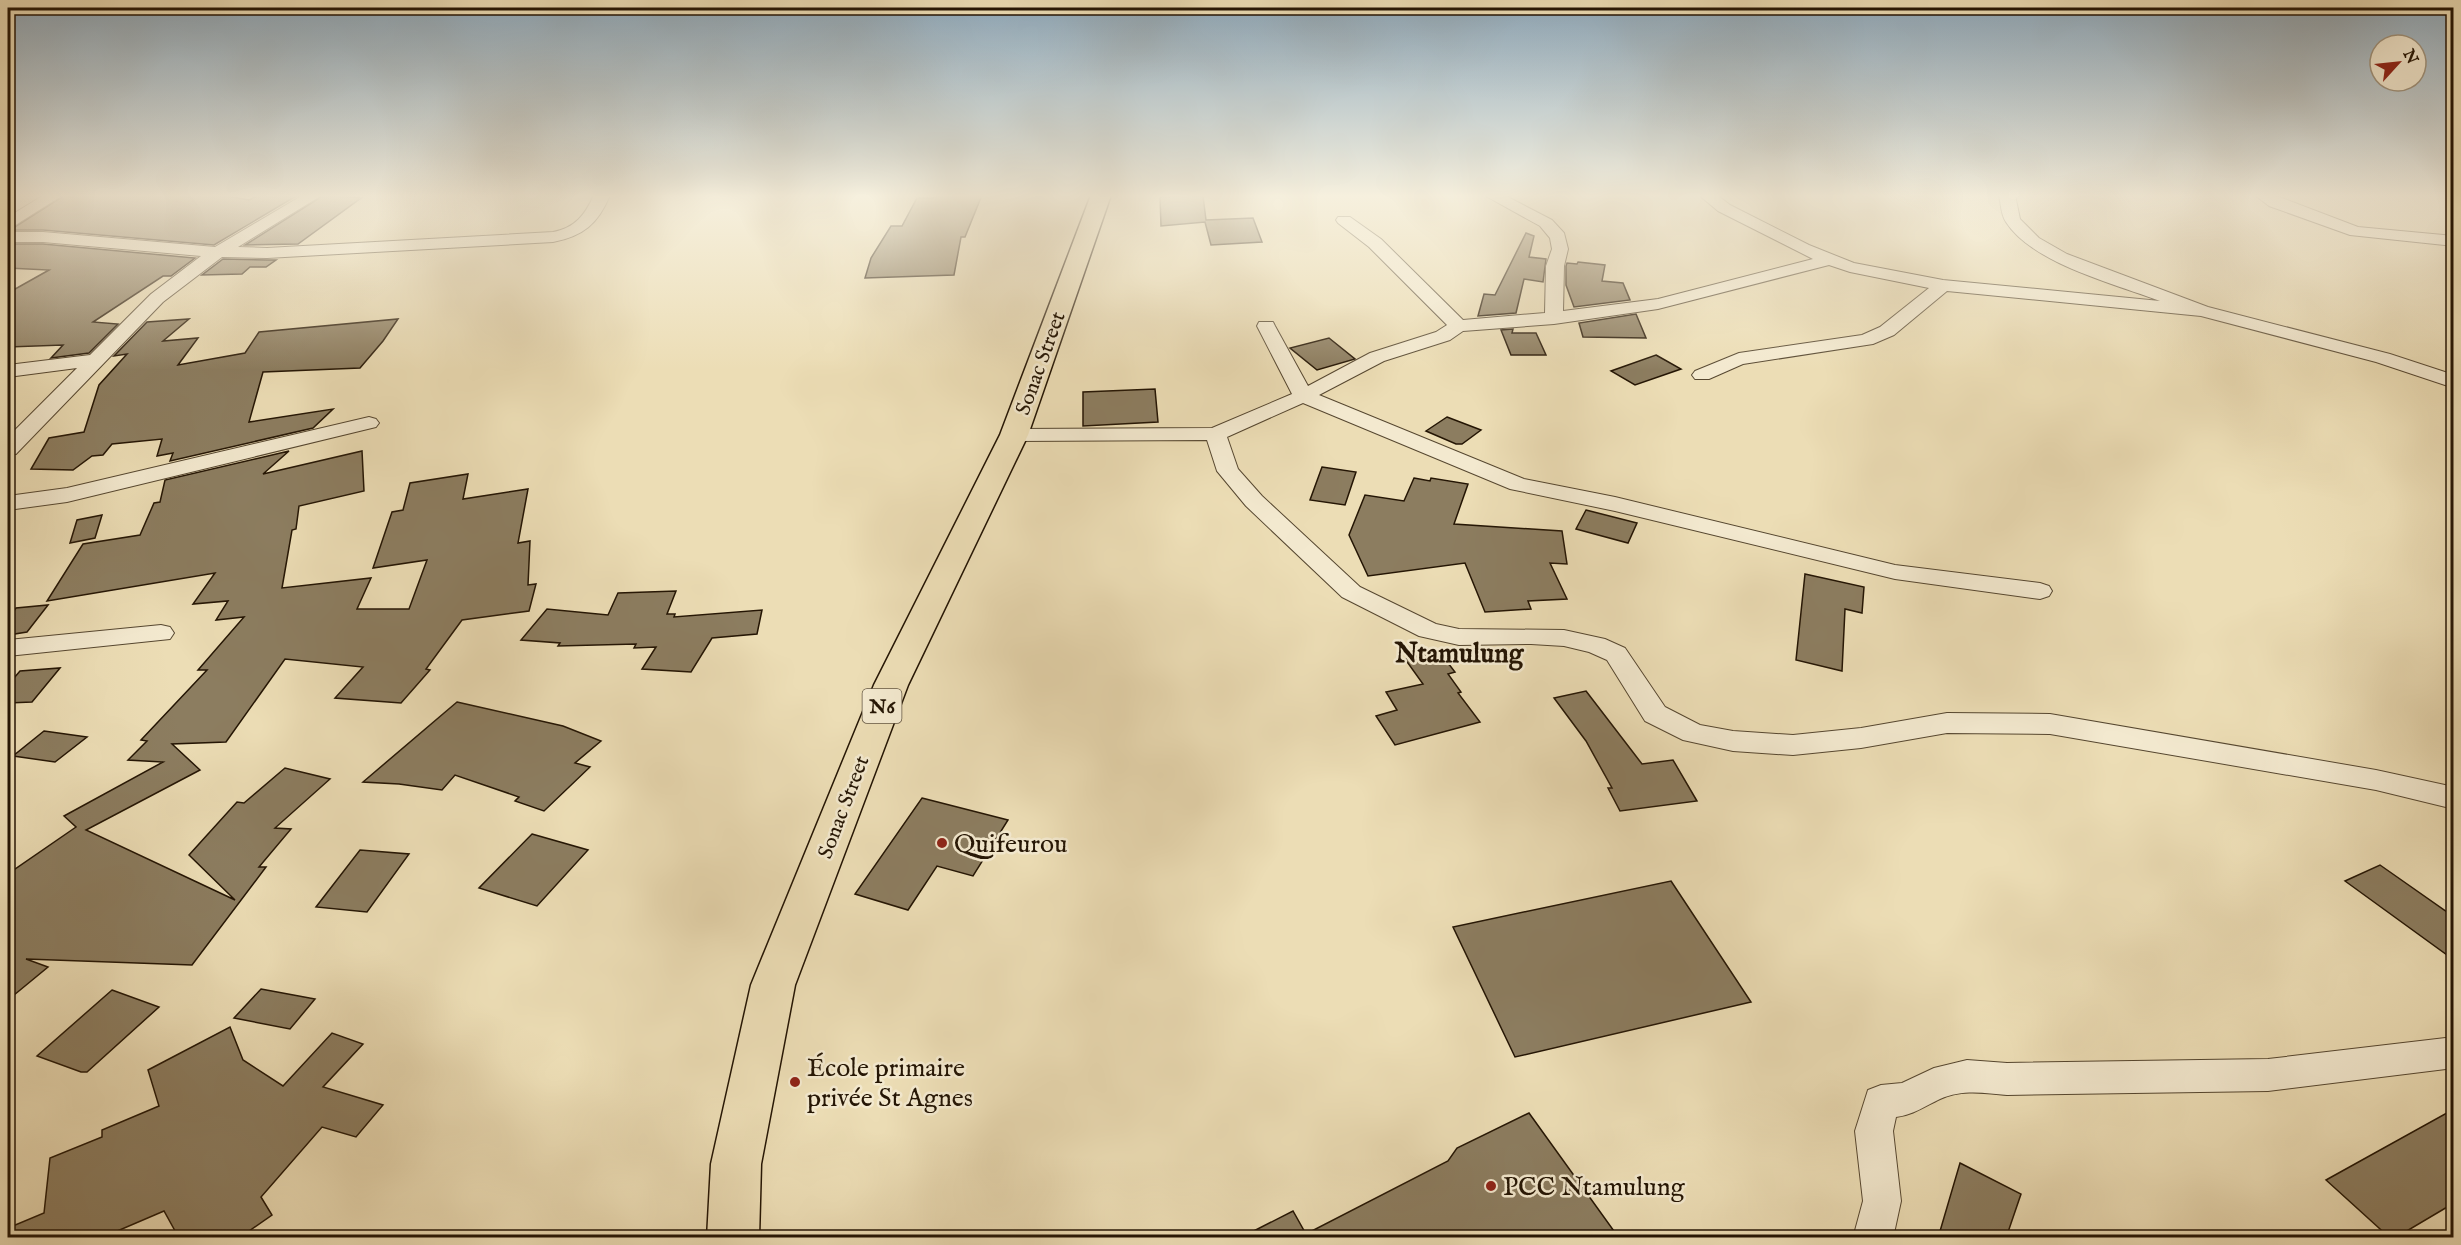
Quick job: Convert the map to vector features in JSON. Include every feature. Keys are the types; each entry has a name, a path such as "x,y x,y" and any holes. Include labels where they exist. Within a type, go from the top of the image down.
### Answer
{"highway":[{"name":"Sonac Street","path":"733,1238 736,1164 773,985 891,685 1014,435 1080,253"}],"street":[{"path":"8,449 157,298 217,253"},
{"path":"1385,253 1458,326"},
{"path":"1554,318 1556,266 1559,253"},
{"path":"1814,253 1828,260 1943,285 2202,311"},
{"path":"2052,253 2202,311 2384,358 2454,382"},
{"path":"1014,435 1215,434 1303,396 1377,357 1443,336 1458,326 1554,318 1658,304 1828,260"},
{"path":"1702,375 1739,359 1866,340 1887,331 1943,285"},
{"path":"1266,326 1303,396 1518,484 1615,504 1895,572 2040,591"},
{"path":"8,371 95,360"},
{"path":"8,503 67,495 369,423"},
{"path":"1215,434 1228,471 1254,501 1351,592 1428,630 1459,637 1531,636 1564,638 1596,645 1616,654 1655,714 1693,732 1733,741 1793,745 1861,738 1947,723 2050,724 2376,780 2454,798"},
{"path":"8,648 161,633"},
{"path":"1873,1238 1882,1201 1874,1131 1881,1102 1907,1099 1934,1084 1967,1076 2007,1079 2268,1076 2454,1052"}],"building":[{"path":"8,253 142,253 195,258 171,276 163,276 93,322 118,324 89,353 51,358 63,345 8,347 8,293 49,270 8,268"},
{"path":"874,253 958,253 954,275 865,278"},
{"path":"1516,253 1530,253 1529,257 1546,259 1543,282 1524,279 1516,313 1478,316 1484,294 1495,295"},
{"path":"223,259 276,260 266,267 250,267 242,274 202,275"},
{"path":"1578,262 1605,265 1602,281 1623,283 1630,300 1574,307 1566,285 1566,266 1567,263 1577,264"},
{"path":"1636,314 1646,338 1583,337 1579,323"},
{"path":"189,319 163,341 198,338 178,365 245,353 259,332 398,319 360,368 263,372 249,422 333,409 313,428 170,461 173,453 157,456 162,439 112,444 103,455 92,456 73,470 31,469 49,438 84,432 99,385 127,354 114,356 147,322"},
{"path":"1513,329 1512,333 1536,333 1546,355 1511,355 1501,330"},
{"path":"1329,338 1355,359 1317,370 1290,348"},
{"path":"1656,355 1681,369 1635,385 1611,371"},
{"path":"1155,389 1158,422 1083,426 1083,392"},
{"path":"1447,417 1481,430 1462,444 1456,444 1426,431"},
{"path":"289,451 263,474 362,451 364,491 299,506 296,529 292,530 282,588 371,578 357,609 409,609 427,560 373,568 392,512 403,510 410,483 468,474 463,499 528,489 518,543 530,541 528,585 536,584 529,611 462,620 426,669 430,670 401,703 335,698 363,667 285,659 226,742 172,744 200,770 86,830 235,900 189,855 237,802 244,803 285,768 330,779 275,828 291,829 259,867 266,867 192,965 26,959 48,967 8,1000 8,874 76,827 64,816 163,762 128,760 147,741 141,740 207,670 198,670 244,617 216,620 228,601 193,604 215,573 47,601 83,544 140,535 154,503 160,502 165,480"},
{"path":"1322,467 1356,472 1345,505 1310,500"},
{"path":"1414,478 1430,481 1431,478 1468,484 1454,524 1562,531 1567,564 1550,563 1567,599 1528,601 1531,609 1485,612 1465,563 1368,576 1349,535 1365,495 1404,501"},
{"path":"1586,510 1637,523 1628,543 1576,529"},
{"path":"102,515 95,538 70,543 77,520"},
{"path":"1805,574 1864,587 1862,613 1845,609 1842,671 1796,660"},
{"path":"676,591 667,614 675,614 674,617 762,610 757,634 712,638 691,672 642,669 656,647 634,648 636,644 558,646 560,643 521,640 547,609 608,615 618,593"},
{"path":"48,605 27,632 8,635 8,619 16,608"},
{"path":"1438,650 1455,672 1448,674 1461,692 1458,693 1480,722 1395,745 1376,716 1397,710 1386,692 1423,684 1405,659"},
{"path":"60,668 32,702 8,703 8,685 20,671"},
{"path":"1586,691 1642,764 1673,760 1697,801 1620,811 1608,788 1612,788 1586,741 1554,698"},
{"path":"457,702 563,726 601,741 575,763 590,767 544,811 515,801 519,797 455,775 442,790 363,782"},
{"path":"44,731 87,737 55,762 13,756"},
{"name":"Quifeurou","path":"922,798 1008,820 973,876 937,866 908,910 855,894"},
{"path":"532,834 588,850 537,906 479,888"},
{"path":"360,850 409,854 367,912 316,907"},
{"path":"2380,865 2454,917 2454,960 2345,881"},
{"path":"1671,881 1751,1002 1515,1057 1453,927"},
{"path":"261,989 315,999 290,1029 234,1018"},
{"path":"112,990 159,1007 87,1072 81,1072 37,1056"},
{"path":"230,1027 243,1060 283,1086 332,1033 363,1044 323,1087 383,1105 356,1137 322,1127 261,1197 272,1215 239,1238 179,1238 164,1211 101,1238 8,1238 8,1228 44,1213 50,1158 102,1137 102,1130 159,1106 148,1070"},
{"path":"2454,1109 2454,1203 2395,1238 2390,1238 2326,1180"},
{"name":"PCC Ntamulung","path":"1529,1113 1619,1238 1240,1238 1293,1211 1306,1234 1448,1161 1457,1148"},
{"path":"1960,1163 2021,1194 2006,1238 1938,1238"}],"place":[{"name":"Quifeurou","path":"942,843"},
{"name":"École primaire privée St Agnes","path":"795,1082"},
{"name":"PCC Ntamulung","path":"1491,1186"}],"district":[{"name":"Ntamulung","path":"1459,653"}]}
